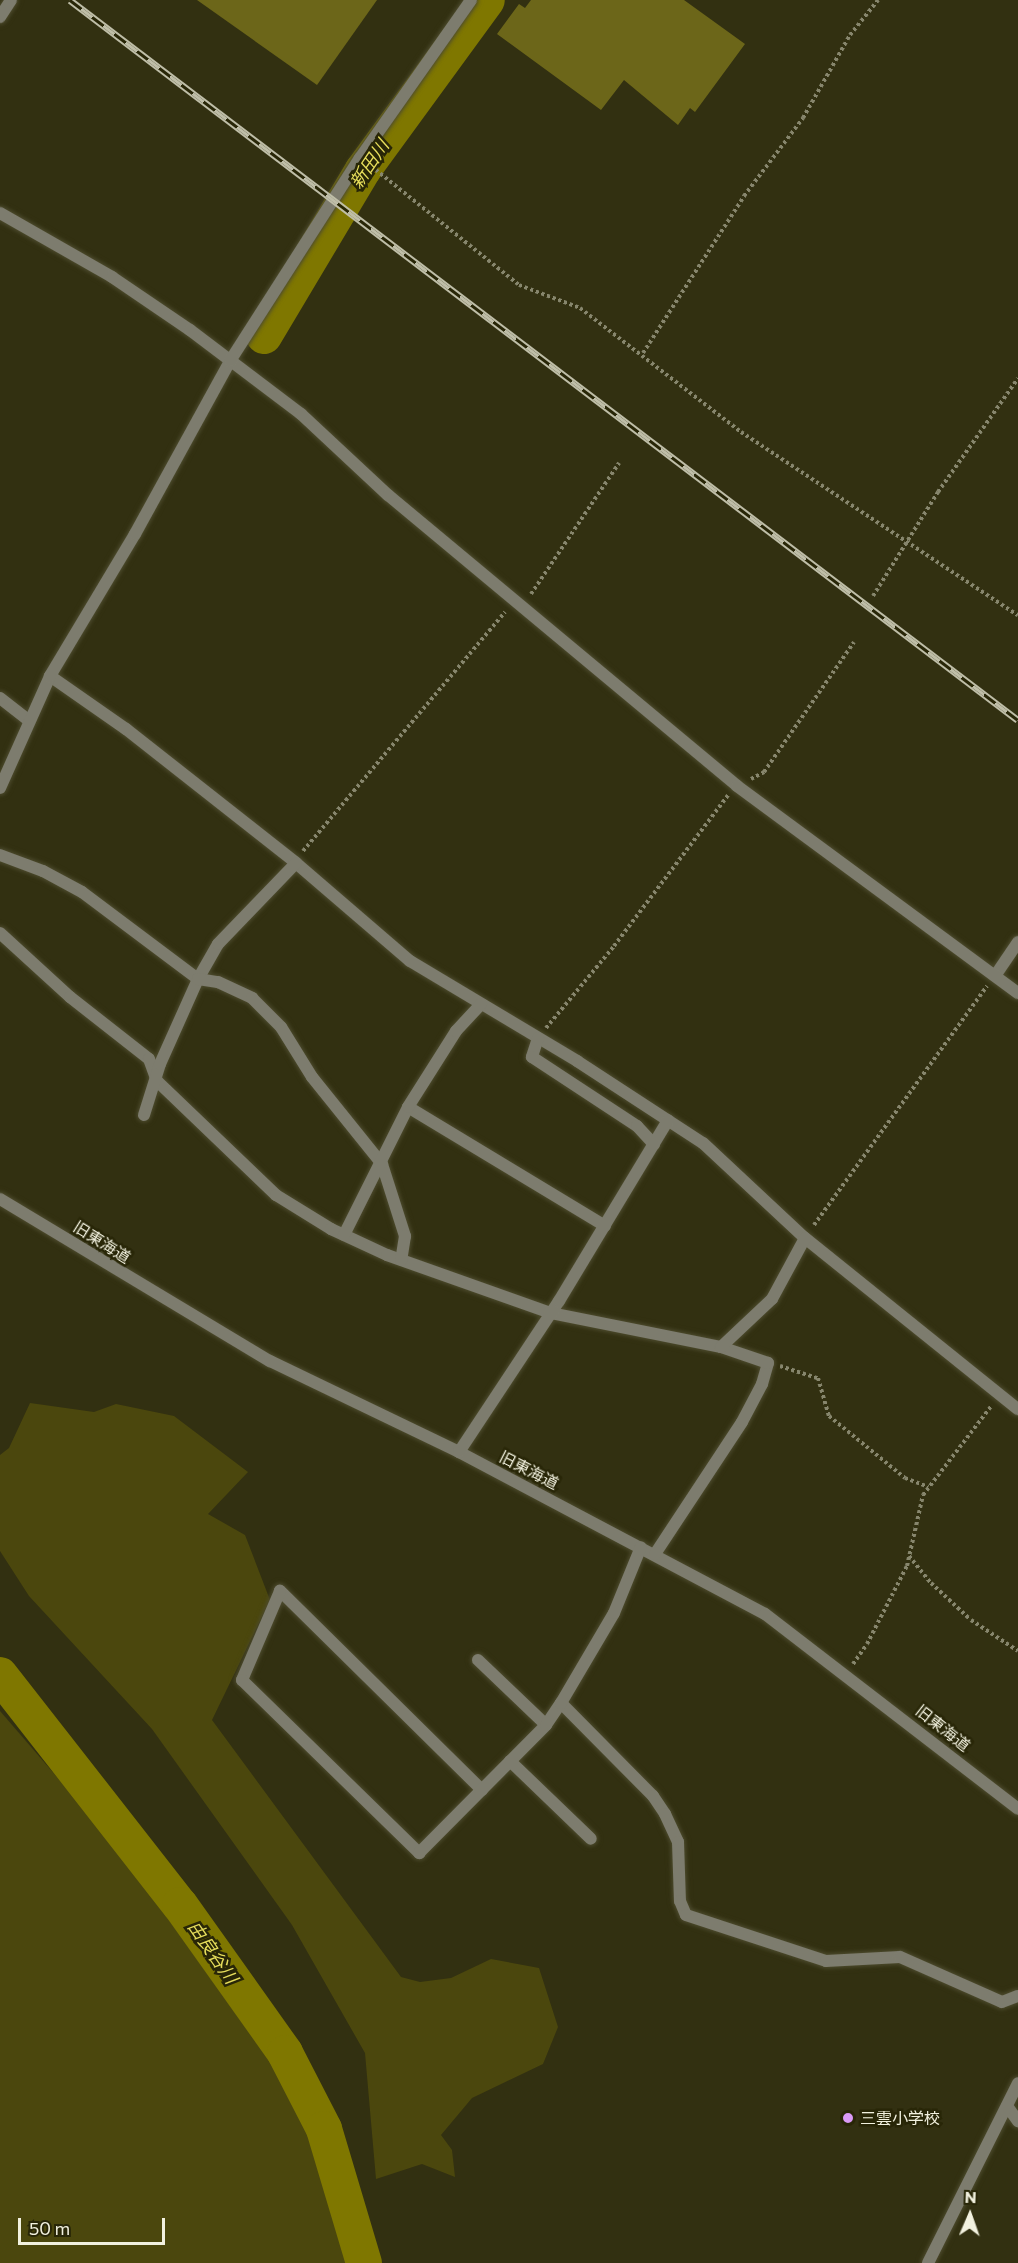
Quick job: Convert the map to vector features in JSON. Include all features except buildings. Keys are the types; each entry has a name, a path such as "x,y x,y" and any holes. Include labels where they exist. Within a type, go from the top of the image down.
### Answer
{"street":[{"path":"0,17 11,0"},
{"path":"0,788 50,676 135,534 230,361 360,158 471,0"},
{"path":"0,213 112,278 301,414 388,495 737,786 1018,993"},
{"path":"50,676 126,729 296,862 410,961 538,1038 702,1143 805,1238 1018,1409"},
{"path":"0,698 29,721"},
{"path":"0,855 43,871 82,892 198,979 219,982 252,998 281,1027 312,1077 382,1164 405,1236 401,1260"},
{"path":"144,1115 157,1081 160,1064 198,979 218,944 296,862"},
{"path":"0,933 70,997 149,1059 157,1081 276,1195 344,1235 401,1260 551,1313 721,1347 768,1363 742,1422 655,1554"},
{"path":"995,976 1018,942"},
{"path":"344,1235 382,1164 408,1107 456,1031 481,1004"},
{"path":"538,1038 532,1057 637,1126 654,1144"},
{"path":"408,1107 605,1226"},
{"path":"459,1452 551,1313 668,1120"},
{"name":"旧東海道","path":"0,1199 212,1329 459,1452 765,1614 846,1673 1018,1809"},
{"path":"721,1347 772,1299 805,1238"},
{"path":"482,1790 280,1591 242,1680 419,1853 482,1790 546,1725 614,1613 641,1547"},
{"path":"478,1660 546,1725"},
{"path":"561,1703 653,1796 665,1814 678,1842 680,1901 686,1915 826,1961 900,1957 1002,2002 1018,1996"},
{"path":"510,1761 591,1839"},
{"path":"928,2263 1018,2083"},
{"path":"1007,2106 1018,2121"}],"path":[{"path":"644,353 744,196 803,118 850,35 878,0"},
{"path":"360,158 519,285 580,308 644,353 741,432 908,545 1018,615"},
{"path":"873,596 908,545 938,492 1018,378"},
{"path":"296,862 320,826 516,602 536,591 619,464"},
{"path":"538,1038 614,946 719,804 737,786 764,772 854,642"},
{"path":"805,1238 995,976"},
{"path":"768,1363 818,1378 829,1416 905,1478 928,1487"},
{"path":"846,1673 867,1644 909,1556 928,1487 1000,1395"},
{"path":"909,1556 931,1583 971,1620 1018,1652"}],"shaded area":[{"path":"30,1403 94,1412 116,1404 174,1416 248,1472 208,1514 245,1535 270,1600 212,1720 401,1977 420,1982 451,1978 491,1959 539,1968 558,2027 543,2064 472,2098 441,2135 452,2150 455,2177 422,2164 376,2179 365,2053 292,1925 152,1729 29,1596 0,1551 0,1455 9,1448"},
{"path":"0,1711 114,1843 311,2119 351,2263 0,2263"}],"waterway":[{"name":"新田川","path":"264,336 363,170 487,0"},
{"name":"由良谷川","path":"0,1675 180,1905 285,2053 324,2129 364,2263"}],"railway":[{"path":"70,0 1018,720"}],"place":[{"name":"三雲小学校","path":"848,2118"}]}
